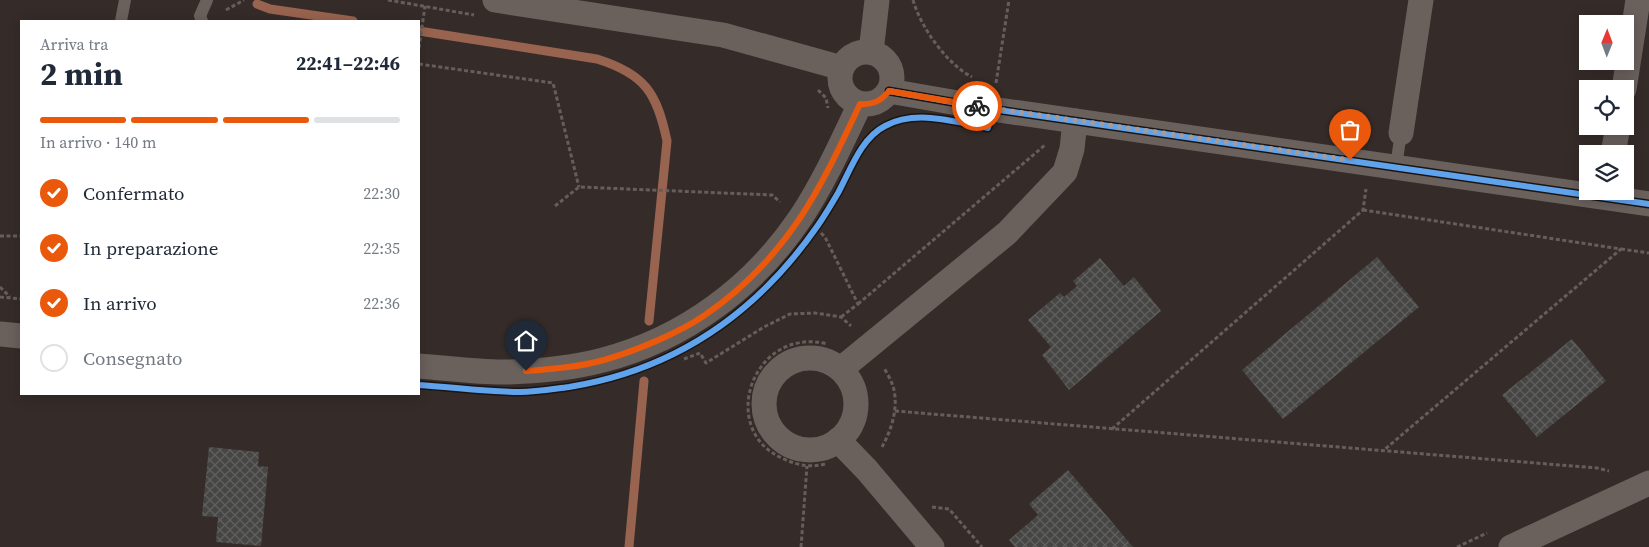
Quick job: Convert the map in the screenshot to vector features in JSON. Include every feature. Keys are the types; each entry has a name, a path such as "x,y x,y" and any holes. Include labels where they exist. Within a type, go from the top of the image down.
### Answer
{"street":[{"path":"871,52 877,0"},
{"path":"1401,133 1421,0"},
{"path":"1625,80 1638,0"},
{"path":"489,8 723,35 842,68"},
{"path":"862,52 871,52 879,54 890,67 892,83 884,98 869,104 860,104 845,94 841,86 840,77 846,60 862,52"},
{"path":"889,91 994,99 1075,121 1579,190"},
{"path":"420,366 507,372 562,368 603,360 641,347 705,316 735,292 767,260 800,218 830,167 860,104"},
{"path":"837,357 855,392 856,405 851,424 838,440 824,448 808,450 792,446 779,438 769,425 764,410 764,394 770,379 781,367 795,360 812,357 827,360 869,346 1007,234 1065,172 1072,149 1075,121"},
{"path":"1632,200 1649,204"},
{"path":"0,334 20,336"},
{"path":"838,440 932,547"},
{"path":"1511,547 1649,483"}],"lane":[{"path":"121,20 126,0"},
{"path":"202,20 200,16 207,0"},
{"path":"1396,166 1401,133"}],"path":[{"path":"223,12 244,0"},
{"path":"388,0 425,6 489,8"},
{"path":"913,0 933,41 962,72 994,99"},
{"path":"994,99 1009,0"},
{"path":"420,40 425,6"},
{"path":"420,64 553,83 579,187"},
{"path":"816,87 826,98 828,108 826,116"},
{"path":"858,304 1044,145 1072,149"},
{"path":"1112,429 1363,210 1369,162"},
{"path":"555,206 579,187 682,190"},
{"path":"1363,210 1649,252"},
{"path":"0,236 20,236"},
{"path":"1383,450 1621,249"},
{"path":"0,287 11,298"},
{"path":"0,297 20,299"},
{"path":"683,360 700,353 706,363 764,327 790,314 815,312 842,317 851,327 847,334"},
{"path":"828,463 807,466 794,464 776,457 760,441 754,430 750,419 748,398 754,376 761,366 776,352 788,346 812,341 837,357"},
{"path":"869,346 880,357 893,386 895,411 887,438 878,455"},
{"path":"895,411 1597,468 1611,472"},
{"path":"801,547 807,466"},
{"path":"931,507 949,509 982,547"}],"building":[{"path":"1377,257 1419,307 1283,419 1242,370"},
{"path":"1100,258 1124,286 1134,277 1161,311 1069,390 1042,355 1051,347 1028,320 1060,293 1064,297 1077,286 1073,281"},
{"path":"1572,339 1606,381 1537,437 1502,395"},
{"path":"209,447 259,452 258,466 268,467 261,546 216,542 218,517 202,516"},
{"path":"1068,470 1133,547 1015,547 1009,540 1038,515 1029,504"}],"waterway":[{"path":"257,4 270,9 346,20"},
{"path":"420,31 597,59 627,71 646,88 659,110 667,141 649,321"},
{"path":"629,547 644,381"}],"cycle path":[{"path":"889,91 992,109 1649,204"},
{"path":"420,385 508,392 569,387 607,379 643,367 677,352 709,334 739,312 792,259 825,215 863,147 877,131 897,121 910,118 936,118 988,128 992,109"}],"way so far":[{"path":"977,106 1350,160"}],"route":[{"path":"526,371 562,368 603,360 641,347 705,316 735,292 767,260 800,218 830,167 860,104 877,102 884,98 889,91 977,106"}]}
